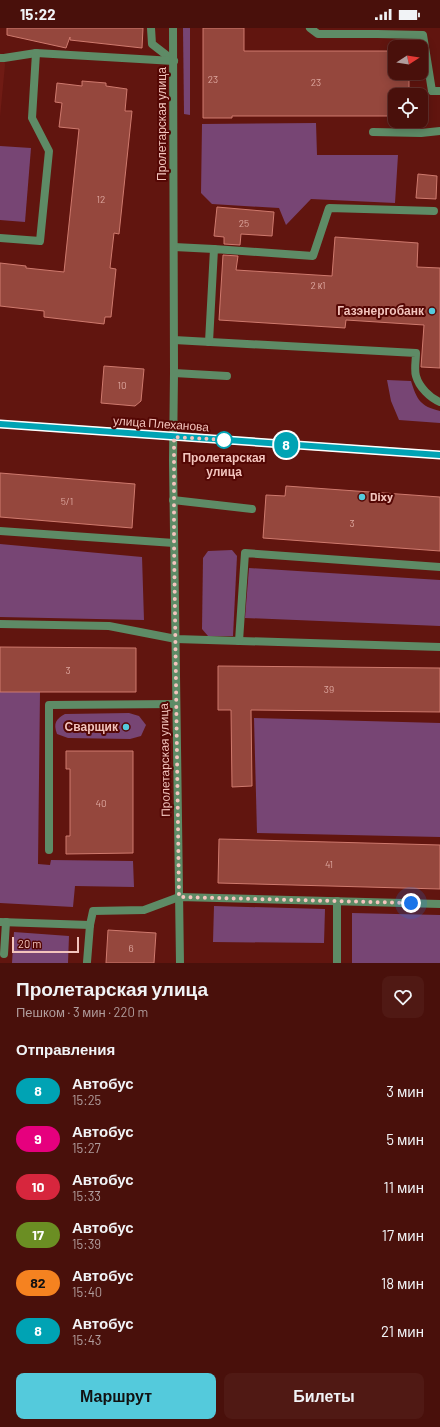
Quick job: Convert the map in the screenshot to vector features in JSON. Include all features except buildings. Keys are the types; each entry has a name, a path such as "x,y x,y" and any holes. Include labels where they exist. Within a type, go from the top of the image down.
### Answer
{"main road":[{"name":"улица Плеханова","path":"0,424 440,455"}],"street":[{"path":"151,28 152,44 174,61"},
{"name":"Пролетарская улица","path":"173,28 174,543 180,963"},
{"path":"310,28 318,34 423,35 432,91 440,91"},
{"path":"0,58 36,53 174,61"},
{"path":"0,238 40,241 49,151 32,118 36,53"},
{"path":"373,132 421,133 440,130"},
{"path":"174,246 313,256 330,208 434,211"},
{"path":"209,342 214,249"},
{"path":"174,340 416,353 415,376 424,390 435,400 440,402"},
{"path":"174,373 227,376"},
{"path":"174,500 252,509"},
{"path":"0,531 174,543"},
{"path":"239,641 245,553 440,567"},
{"path":"0,624 109,626 176,639 440,647"},
{"path":"48,850 49,705 176,704"},
{"path":"87,962 90,925 93,911 144,910 179,897 440,904"},
{"path":"337,963 338,901"},
{"path":"4,954 3,922 90,925"}],"shaded area":[{"path":"183,28 190,28 190,115 184,114"},
{"path":"0,53 4,58 5,65 0,117"},
{"path":"316,123 317,155 398,155 395,203 311,199 286,225 279,208 212,204 201,193 202,124"},
{"path":"0,146 31,148 25,222 0,220"},
{"path":"387,380 411,381 415,393 420,401 428,407 440,411 440,423 399,420 391,401"},
{"path":"0,544 142,557 144,620 0,617"},
{"path":"232,550 237,556 233,636 208,636 202,629 203,558 208,551"},
{"path":"249,568 440,580 440,626 245,618"},
{"path":"0,692 40,692 38,864 50,865 51,860 133,861 134,887 75,886 73,907 0,903"},
{"path":"129,713 139,716 146,725 141,736 130,739 68,738 57,734 55,727 55,724 59,718 65,714"},
{"path":"254,718 440,723 440,837 257,833"},
{"path":"214,906 325,909 324,943 213,942"},
{"path":"352,913 440,915 440,963 352,963"},
{"path":"14,932 69,936 68,963 12,963"}],"bus line":[{"name":"8","path":"0,424 440,455"}],"place":[{"name":"Газэнергобанк","path":"432,311"},
{"name":"Пролетарская улица","path":"224,440"},
{"name":"Dixy","path":"362,497"},
{"name":"Сварщик","path":"126,727"}],"route":[{"path":"224,440 226,440 174,437 173,460 179,897 411,903"}]}
